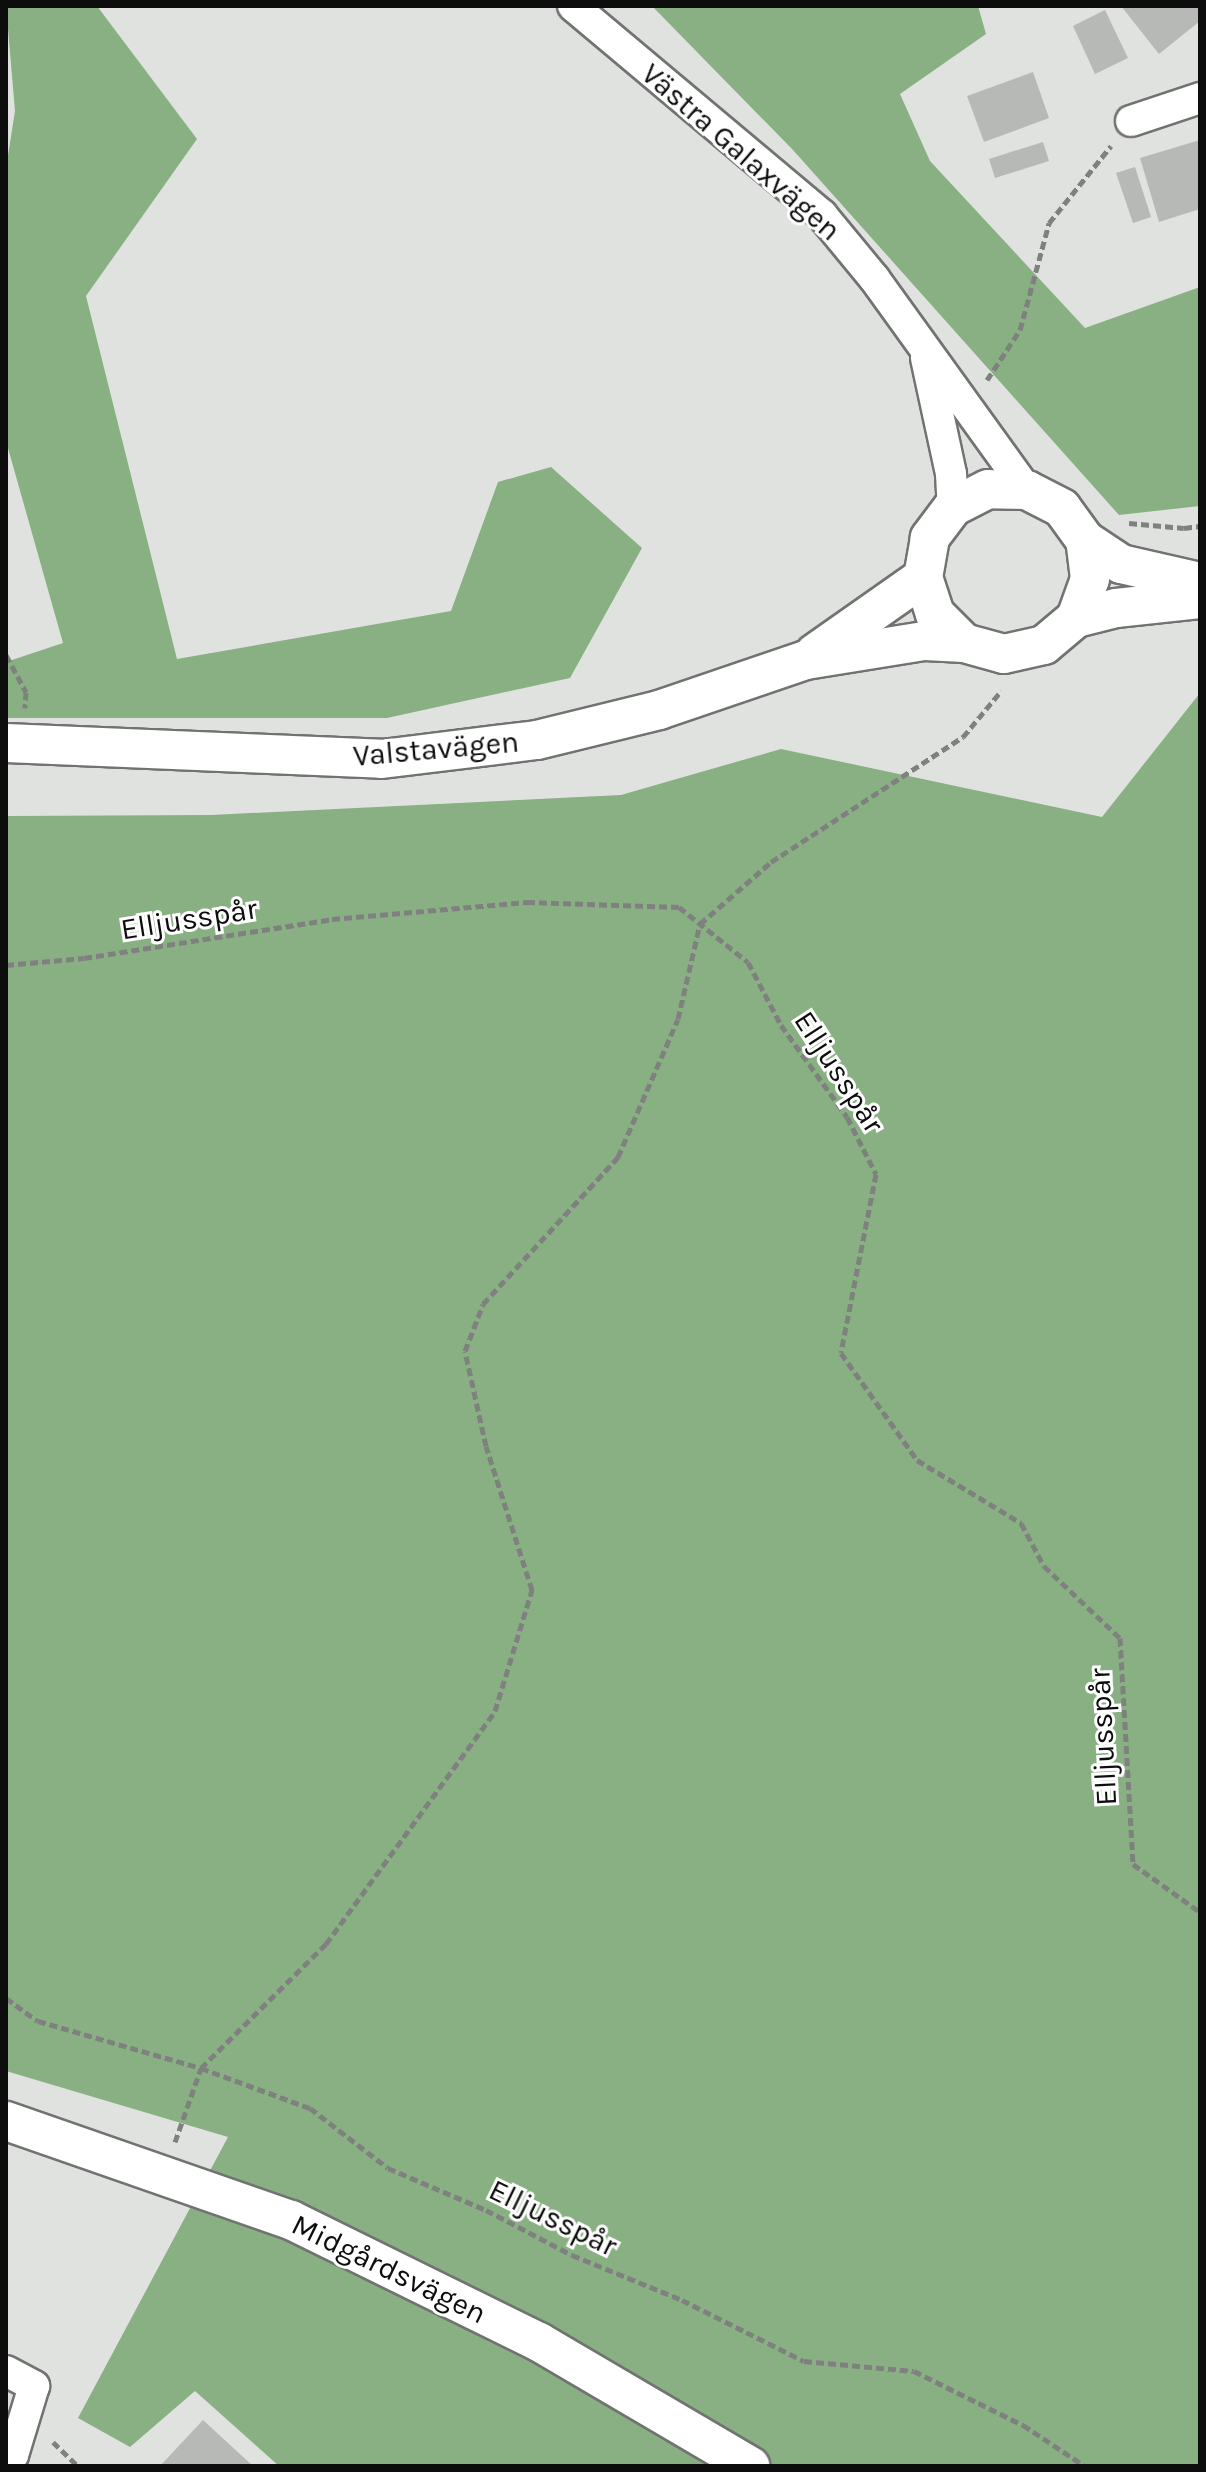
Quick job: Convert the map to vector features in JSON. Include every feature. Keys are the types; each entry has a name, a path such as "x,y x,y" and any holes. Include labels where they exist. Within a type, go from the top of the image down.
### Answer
{"street":[{"name":"Västra Galaxvägen","path":"573,6 822,215 1027,490"},
{"path":"1131,121 1200,98"},
{"name":"Västra Galaxvägen","path":"923,348 951,474 953,507"},
{"name":"Valstavägen","path":"6,743 382,759 537,740 659,710 806,660 925,641 964,643 1004,654 1044,645 1076,618 1090,579 1085,540 1062,508 1027,490 988,489 953,507 930,538 923,577 935,614 964,643"},
{"path":"1085,540 1121,564 1200,582"},
{"name":"Valstavägen","path":"806,660 923,577"},
{"path":"1076,618 1116,608 1200,599"},
{"name":"Midgårdsvägen","path":"6,2121 291,2220 539,2342 750,2466"},
{"path":"6,2371 34,2386 13,2455 6,2463"}],"path":[{"path":"993,393 986,380 1020,330 1049,223 1131,121"},
{"path":"164,2176 201,2068 326,1944 495,1711 532,1590 486,1446 465,1351 483,1304 618,1157 678,1019 700,924 771,862 963,737 1002,690"},
{"name":"Elljusspår","path":"6,965 84,958 332,919 527,902 679,907 748,962 781,1025 847,1117 876,1174 841,1353 917,1460 1021,1523 1044,1566 1120,1638 1133,1864 1200,1912"},
{"name":"Elljusspår","path":"6,1998 38,2021 201,2068 310,2108 388,2168 486,2210 572,2255 682,2300 804,2361 914,2371 1023,2425 1085,2466"}],"green space":[{"path":"6,6 97,6 197,139 86,296 177,659 451,611 498,482 551,467 642,548 570,678 387,718 6,718 6,662 63,643 6,441 6,168 15,111"},
{"path":"652,6 978,6 986,34 900,94 930,161 1085,328 1200,287 1200,506 1119,515 793,150"},
{"path":"1200,693 1200,2466 279,2466 195,2391 130,2447 78,2418 228,2137 6,2071 6,816 211,815 621,795 781,749 1102,817"}],"building":[{"path":"1121,6 1200,6 1200,21 1159,54"},
{"path":"1105,10 1128,58 1095,74 1073,26"},
{"path":"1033,72 1049,118 984,142 967,96"},
{"path":"1200,140 1200,209 1159,222 1140,158"},
{"path":"1043,142 1049,161 995,178 989,159"},
{"path":"1135,167 1151,217 1133,223 1116,173"},
{"path":"203,2420 253,2466 160,2466"}]}
